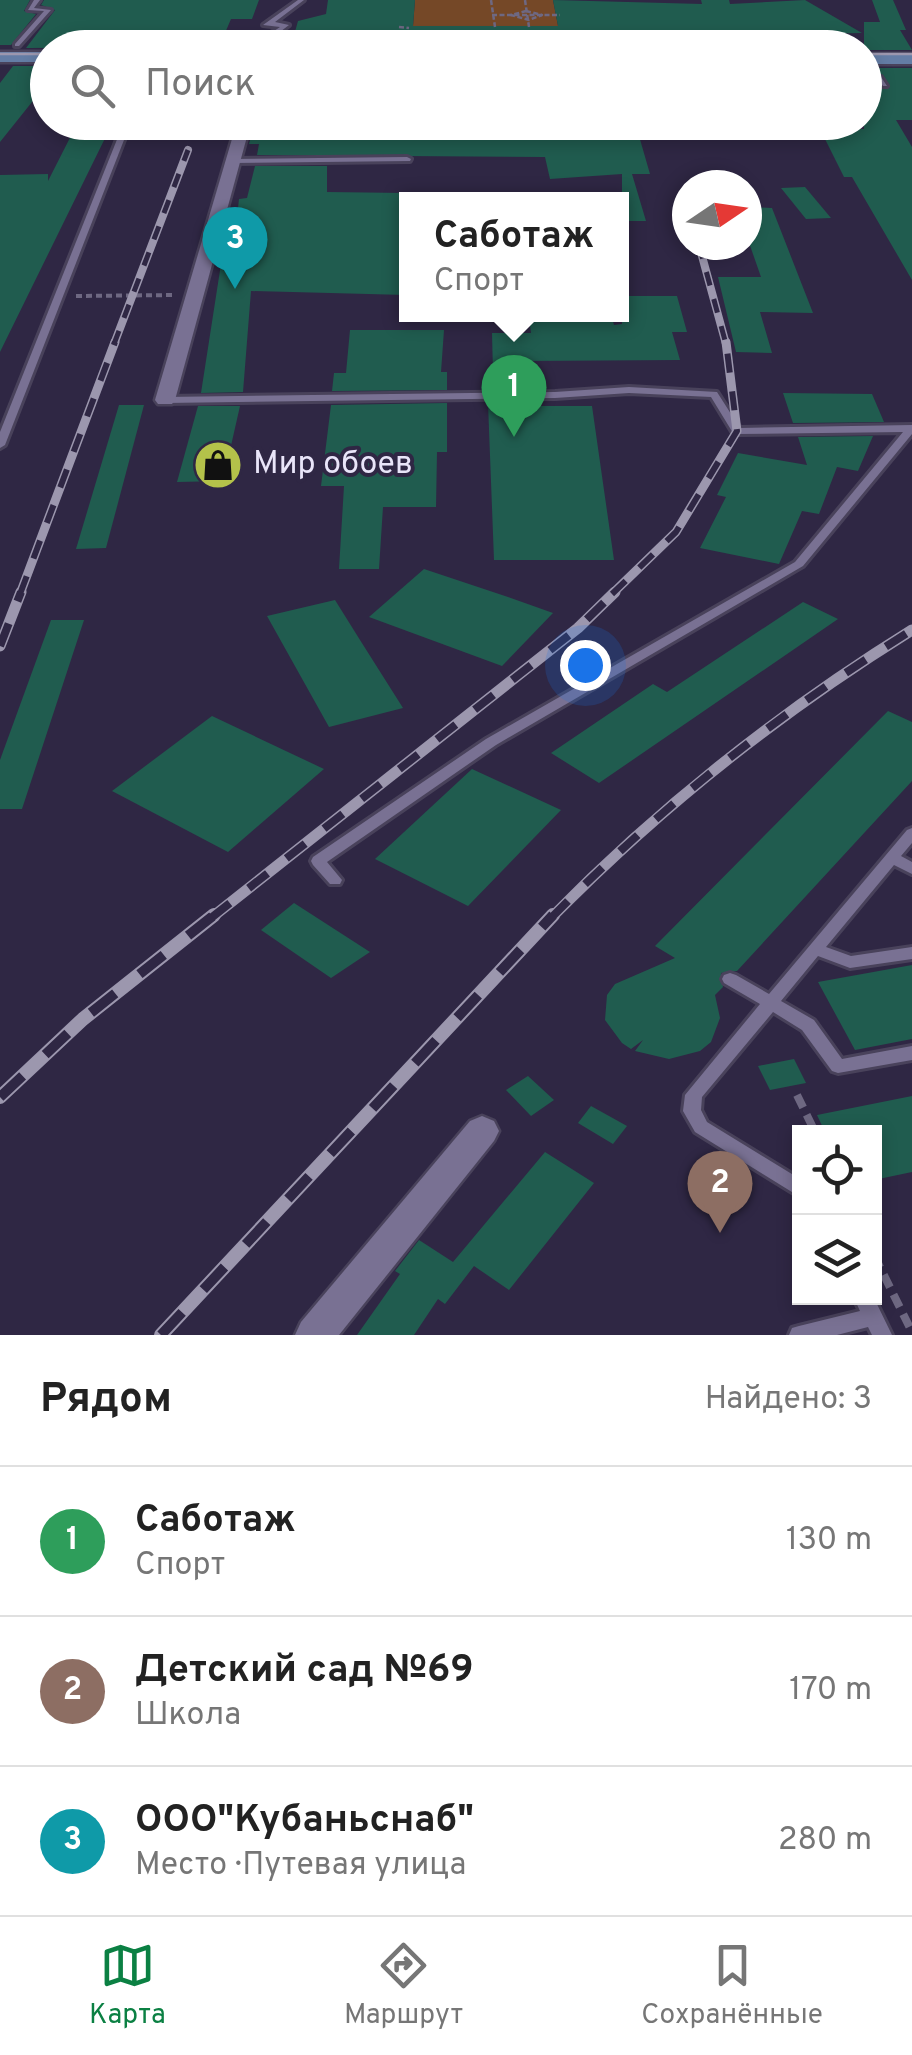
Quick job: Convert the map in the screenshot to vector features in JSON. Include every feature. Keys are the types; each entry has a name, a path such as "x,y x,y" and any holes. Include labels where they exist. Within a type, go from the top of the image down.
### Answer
{"main road":[{"path":"0,57 30,57"},
{"path":"882,61 912,58"}],"street":[{"path":"165,400 239,140"},
{"path":"315,1335 482,1131"}],"lane":[{"path":"32,30 48,10 30,9 38,0"},
{"path":"276,30 302,0"},
{"path":"271,30 269,23 284,22"},
{"path":"19,46 30,32"},
{"path":"0,445 63,296 121,140"},
{"path":"233,161 407,160"},
{"path":"165,400 555,395 629,390 714,394 737,430 912,429"},
{"path":"335,880 318,861 490,742 800,564 912,429"},
{"path":"792,1183 716,1140 692,1112 694,1094 912,833"},
{"path":"892,857 912,868"},
{"path":"815,949 850,962 912,953"},
{"path":"730,979 808,1025 838,1066 912,1053"},
{"path":"799,1335 878,1326"}],"path":[{"path":"491,0 494,28"},
{"path":"525,0 529,27"},
{"path":"492,15 560,15"},
{"path":"511,15 542,15"},
{"path":"511,15 542,15"},
{"path":"399,28 409,28"},
{"path":"63,296 193,296"},
{"path":"797,1094 812,1125"},
{"path":"882,1270 912,1332"}],"shaded area":[{"path":"415,0 553,0 558,26 413,26"}],"building":[{"path":"0,0 30,0 24,11 36,14 11,45 0,45"},
{"path":"44,0 259,0 252,19 231,19 226,30 40,30 55,10 41,5"},
{"path":"328,0 415,0 413,26 558,26 553,0 702,4 701,0 729,0 730,4 805,0 857,30 295,30 298,21 326,14"},
{"path":"872,0 893,0 906,30 900,30 912,50 882,50 882,30 864,30 864,22 880,22"},
{"path":"13,66 30,66 30,104 0,142 0,83"},
{"path":"882,68 912,68 912,120 896,120 912,147 912,280 852,177 844,177 826,140 882,140"},
{"path":"69,140 104,140 0,352 0,175 48,174 48,181"},
{"path":"250,140 640,140 650,174 632,174 646,221 629,221 629,192 622,192 622,174 550,179 545,157 257,155 259,144 249,144"},
{"path":"255,166 327,166 327,192 399,193 399,295 251,291 243,392 201,393 223,251 233,251 239,199 247,198"},
{"path":"805,187 831,218 806,219 781,188"},
{"path":"762,208 772,208 813,313 760,312 772,353 736,352 718,277 761,277 755,260 762,260"},
{"path":"629,296 677,296 687,332 672,332 680,360 521,361 523,389 488,389 487,373 493,373 492,333 531,333 530,322 629,322"},
{"path":"350,330 444,330 441,372 447,372 447,390 332,391 334,373 346,373"},
{"path":"783,393 872,394 884,422 793,423"},
{"path":"524,402 524,406 592,406 614,560 494,560 488,403"},
{"path":"447,403 447,452 437,452 436,507 383,507 379,569 339,569 344,486 321,486 331,405"},
{"path":"119,405 144,405 106,548 76,549"},
{"path":"198,406 240,406 223,481 177,482"},
{"path":"873,436 858,471 837,467 819,514 802,511 779,564 700,548 726,497 717,495 738,453 807,465 798,437"},
{"path":"424,569 553,613 502,666 369,617"},
{"path":"335,600 403,708 329,727 267,616"},
{"path":"803,602 838,619 599,783 551,753 653,684 667,692"},
{"path":"51,620 84,620 22,809 0,809 0,760"},
{"path":"888,711 912,722 912,781 737,971 721,973 723,987 715,995 720,1018 711,1042 700,1051 669,1059 635,1051 643,1040 631,1049 622,1043 605,1020 607,995 615,984 675,958 655,946"},
{"path":"212,716 324,769 228,852 112,791"},
{"path":"472,769 561,810 468,906 375,859"},
{"path":"294,903 370,952 331,978 261,930"},
{"path":"912,965 912,1039 855,1050 818,982"},
{"path":"794,1059 806,1083 770,1090 758,1066"},
{"path":"528,1076 554,1100 531,1116 506,1090"},
{"path":"912,1096 912,1172 882,1178 882,1125 822,1125 817,1115"},
{"path":"591,1106 627,1126 613,1144 578,1123"},
{"path":"545,1152 594,1183 509,1290 474,1266 445,1304 438,1299 414,1335 357,1335 400,1274 395,1271 419,1240 453,1262"}],"tram line":[{"path":"0,54 30,54"},
{"path":"882,54 912,54"}],"railway":[{"path":"114,344 188,150"},
{"path":"703,260 726,344"},
{"path":"20,594 115,342"},
{"path":"612,594 676,532 737,431 726,342"},
{"path":"0,646 21,592"},
{"path":"211,918 578,628 615,592"},
{"path":"551,918 635,838 723,763 815,694 912,630"},
{"path":"0,1097 83,1019 214,915"},
{"path":"161,1335 553,915"}],"place":[{"name":"ООО\"Кубаньснаб\"","path":"235,289"},
{"name":"Саботаж","path":"514,437"},
{"name":"Мир обоев","path":"218,465"},
{"name":"Детский сад №69","path":"720,1233"}]}
